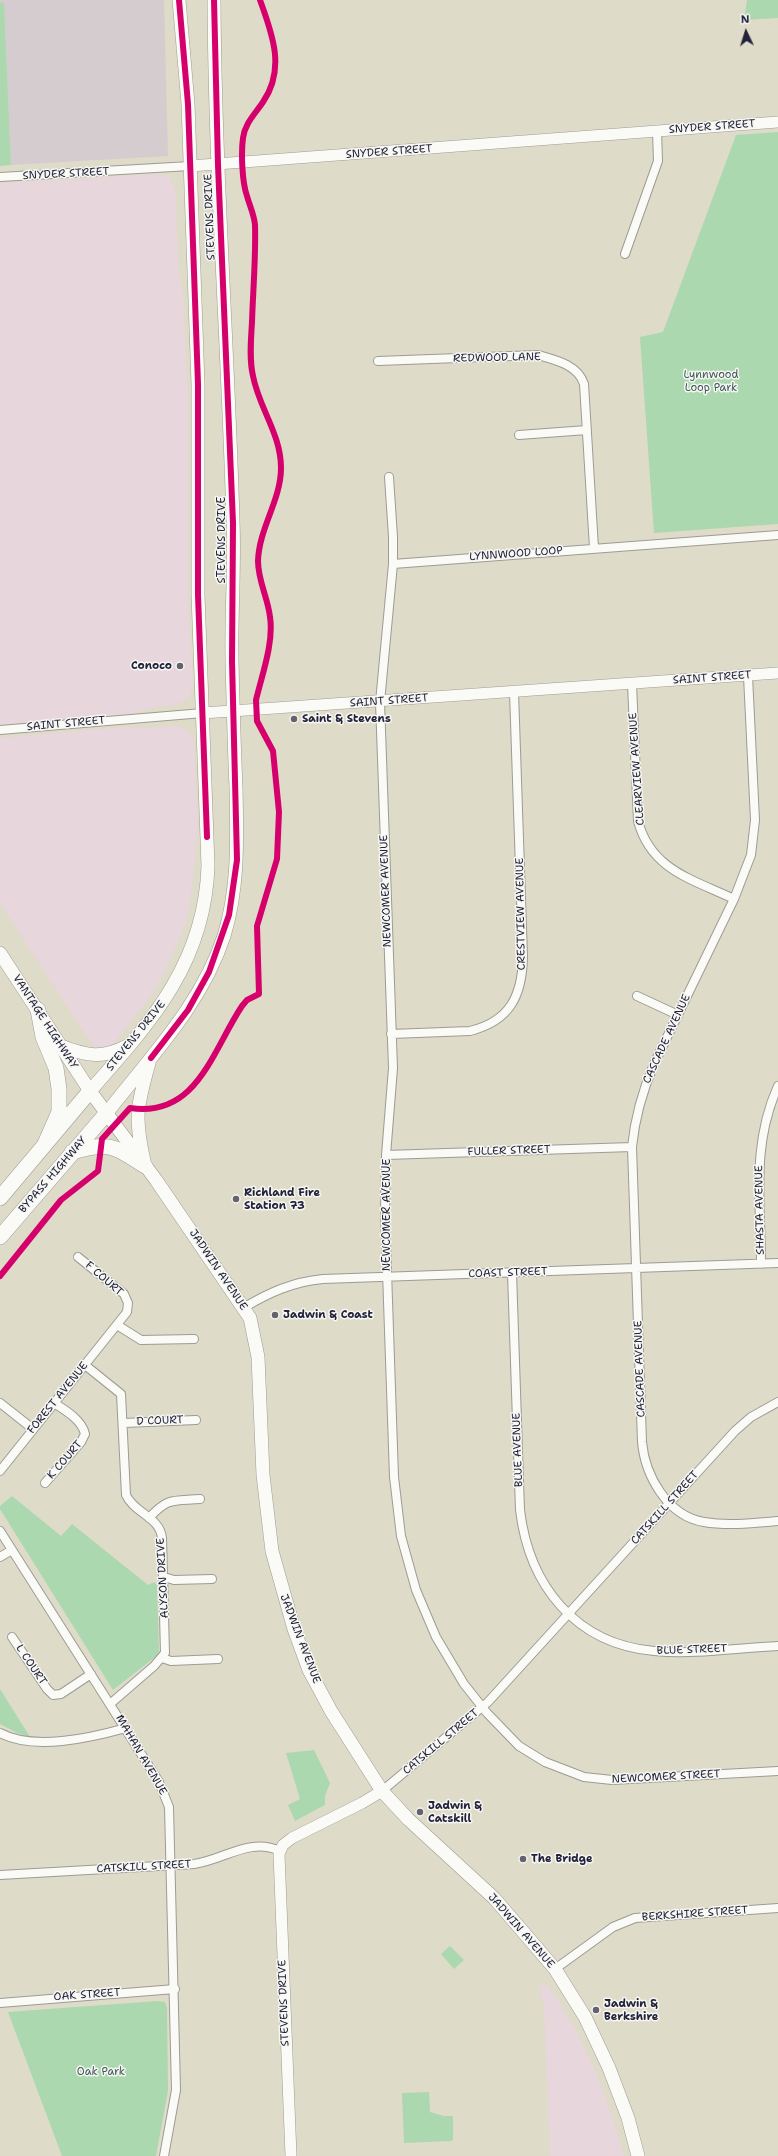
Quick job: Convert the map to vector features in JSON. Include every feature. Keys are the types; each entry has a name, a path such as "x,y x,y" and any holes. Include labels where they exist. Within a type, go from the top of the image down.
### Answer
{"highway":[{"path":"38,1010 43,1037 56,1068 59,1089 59,1112 44,1146"},
{"path":"0,1198 90,1091"},
{"name":"BYPASS HIGHWAY","path":"0,1237 106,1114"},
{"path":"72,1152 96,1145 107,1146 145,1166"}],"main road":[{"name":"STEVENS DRIVE","path":"90,1091 159,1009 175,983 197,937 204,908 208,866 198,596 198,384 188,104 179,0"},
{"name":"STEVENS DRIVE","path":"106,1114 175,1028 199,993 217,955 229,915 237,860 234,711 233,515 218,165 214,0"},
{"name":"VANTAGE HIGHWAY","path":"0,953 90,1091"},
{"path":"61,1046 83,1054 98,1055 119,1050 129,1045"},
{"path":"145,1166 138,1133 137,1109 151,1058"},
{"name":"JADWIN AVENUE","path":"90,1091 145,1166 244,1307 250,1318 258,1357 266,1512 272,1551 281,1588 309,1670 331,1711 382,1791 408,1819 494,1898 555,1969 583,2014 609,2068 628,2118 638,2156"}],"street":[{"name":"SNYDER STREET","path":"0,178 218,165 778,122"},
{"path":"625,254 658,161 658,131"},
{"name":"REDWOOD LANE","path":"378,361 538,355 560,362 578,372 582,378 587,430 594,548"},
{"path":"519,435 587,430"},
{"path":"380,702 393,564 393,537 389,477"},
{"name":"LYNNWOOD LOOP","path":"393,564 778,535"},
{"name":"SAINT STREET","path":"0,730 203,713 778,674"},
{"name":"CASCADE AVENUE","path":"748,676 755,820 751,855 734,899 642,1092 632,1147 636,1268 643,1457 655,1485 670,1502 688,1516 702,1522 719,1524 778,1521"},
{"name":"CLEARVIEW AVENUE","path":"632,684 638,821 643,837 651,851 662,863 674,871 734,899"},
{"name":"CRESTVIEW AVENUE","path":"391,1034 470,1031 481,1028 506,1011 514,1001 520,989 523,957 514,692"},
{"name":"NEWCOMER AVENUE","path":"380,702 393,1068 385,1185 394,1477 401,1536 416,1590 436,1637 450,1662 482,1708"},
{"path":"637,996 678,1015"},
{"name":"SHASTA AVENUE","path":"761,1264 758,1166 764,1132 778,1086"},
{"name":"FULLER STREET","path":"386,1155 632,1147"},
{"name":"F COURT","path":"78,1257 126,1297 128,1310 117,1325"},
{"name":"COAST STREET","path":"244,1307 262,1297 294,1283 323,1279 778,1263"},
{"name":"BLUE AVENUE","path":"512,1273 520,1510 522,1530 537,1574 548,1592 568,1614"},
{"path":"117,1325 141,1340 194,1339"},
{"name":"FOREST AVENUE","path":"0,1471 117,1325"},
{"name":"ALYSON DRIVE","path":"84,1365 121,1394 124,1422 126,1495 128,1500 157,1525 161,1532 166,1649 162,1658"},
{"name":"CATSKILL STREET","path":"0,1875 171,1866 202,1863 246,1847 265,1846 280,1850 283,1845 292,1838 362,1803 382,1791 482,1708 734,1431 751,1417 778,1402"},
{"path":"0,1403 33,1429"},
{"name":"K COURT","path":"45,1482 80,1442 85,1434 83,1428 76,1420 54,1403"},
{"name":"D COURT","path":"124,1422 196,1420"},
{"path":"149,1518 160,1506 168,1501 200,1499"},
{"name":"MAHAN AVENUE","path":"0,1531 126,1728 166,1797 170,1821 175,1990 176,2090 164,2156"},
{"path":"0,1557 12,1550"},
{"path":"164,1577 174,1580 212,1579"},
{"name":"BLUE STREET","path":"568,1614 574,1620 619,1644 647,1650 683,1652 778,1646"},
{"name":"L COURT","path":"12,1637 47,1689 53,1695 61,1694 91,1674"},
{"path":"110,1704 162,1658 171,1661 218,1659"},
{"name":"NEWCOMER STREET","path":"482,1708 519,1746 561,1770 584,1777 627,1780 778,1771"},
{"path":"0,1733 17,1740 35,1742 90,1737 126,1728"},
{"name":"STEVENS DRIVE","path":"280,1850 291,2156"},
{"name":"BERKSHIRE STREET","path":"555,1969 613,1927 635,1918 778,1908"},
{"name":"OAK STREET","path":"0,2003 175,1990"}],"shaded area":[{"path":"0,0 164,0 168,156 11,165 4,3 0,3"},
{"path":"156,174 169,176 175,189 179,274 183,293 188,394 188,596 193,685 190,695 182,702 175,705 155,707 128,715 0,725 0,183"},
{"path":"177,726 188,730 194,743 198,833 188,918 166,970 149,998 109,1050 98,1051 89,1040 0,903 0,738 125,727 142,728"},
{"path":"548,1985 575,2028 595,2070 611,2112 624,2156 550,2156 544,2007 538,1986"}],"green space":[{"path":"747,0 778,0 778,18 744,20"},
{"path":"4,2 11,165 0,166 0,3"},
{"name":"Lynnwood Loop Park","path":"778,132 778,524 654,533 640,337 663,332 736,135"},
{"path":"12,1496 61,1536 72,1524 148,1585 154,1582 157,1585 159,1654 113,1690 0,1509 0,1506"},
{"path":"0,1689 30,1737 17,1733 0,1724"},
{"path":"314,1750 330,1783 325,1796 325,1805 295,1821 288,1805 300,1799 286,1753"},
{"path":"450,1946 464,1960 454,1969 441,1954"},
{"name":"Oak Park","path":"158,2001 165,2002 167,2008 168,2091 156,2156 62,2156 8,2012"},
{"path":"429,2092 430,2112 444,2116 453,2116 453,2140 404,2143 402,2093"}],"cycle path":[{"path":"179,0 188,104 198,384 198,595 207,837"},
{"path":"151,1058 188,1010 209,972 229,915 237,860 232,661 233,523 218,165 214,0"},
{"path":"0,1276 61,1200 98,1171 102,1139 130,1108 153,1108 172,1103 187,1092 200,1078 211,1061 242,1006 247,1000 259,994 257,926 277,859 279,812 273,751 257,721 256,700 267,658 271,627 269,610 258,568 258,561 262,537 278,491 281,468 280,456 274,432 256,388 252,369 251,342 255,261 255,225 254,217 245,190 242,167 242,144 244,133 248,123 270,89 274,77 275,51 269,25 260,0"}],"place":[{"name":"Conoco","path":"180,666"},
{"name":"Saint & Stevens","path":"294,719"},
{"name":"Richland Fire Station 73","path":"236,1199"},
{"name":"Jadwin & Coast","path":"275,1315"},
{"name":"Jadwin & Catskill","path":"420,1812"},
{"name":"The Bridge","path":"523,1859"},
{"name":"Jadwin & Berkshire","path":"596,2010"}]}
